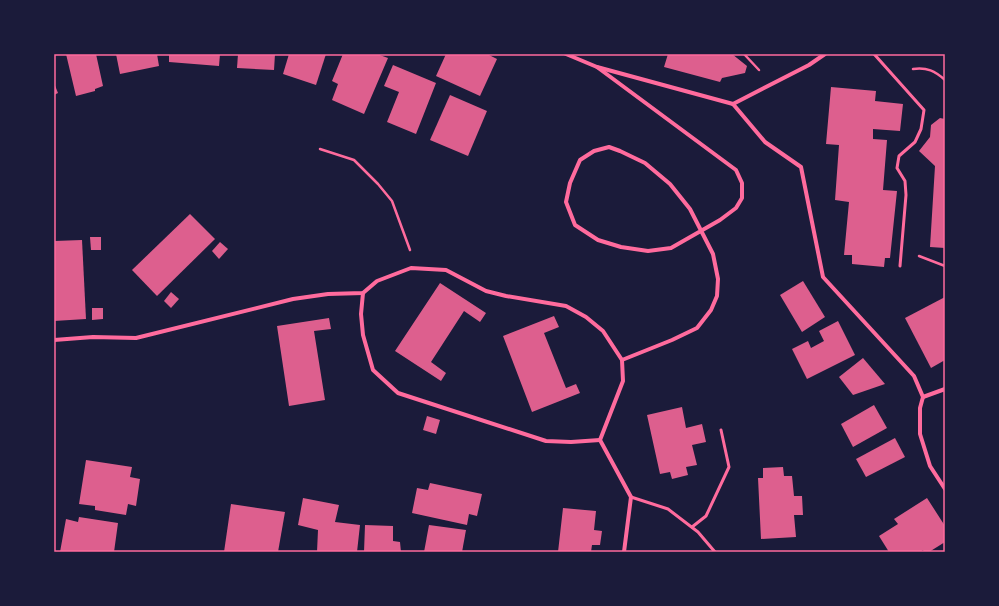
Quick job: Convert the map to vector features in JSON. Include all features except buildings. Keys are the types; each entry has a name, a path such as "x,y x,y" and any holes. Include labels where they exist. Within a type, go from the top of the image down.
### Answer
{"street":[{"path":"566,54 597,67 733,104 765,142 802,167 823,277 914,376 923,396 920,408 920,434 930,466 945,489"},
{"path":"733,104 809,65 825,54"},
{"path":"597,67 736,170 742,183 742,198 736,208 720,220 671,248 648,251 621,247 598,240 575,225 566,202 570,183 580,160 594,151 609,147 645,163 670,184 690,209 713,254 718,279 717,296 711,310 697,328 672,340 622,360"},
{"path":"54,340 93,337 136,338 293,299 328,294 363,293 377,281 411,268 446,270 486,291 506,296 566,306 586,317 603,331 622,360 623,381 600,440 631,497 624,552"},
{"path":"363,293 361,314 363,335 373,370 398,393 546,441 571,442 600,440"},
{"path":"923,396 945,389"}],"lane":[{"path":"874,54 924,110 920,129 915,142 899,156 897,168 905,181 906,195 900,266"},
{"path":"692,527 706,516 729,467 721,430"},
{"path":"631,497 668,509 698,532 715,552"}],"path":[{"path":"891,73 919,68 936,71 945,80"},
{"path":"320,149 354,160 392,201 417,269"},
{"path":"901,253 914,254 945,266"}]}
